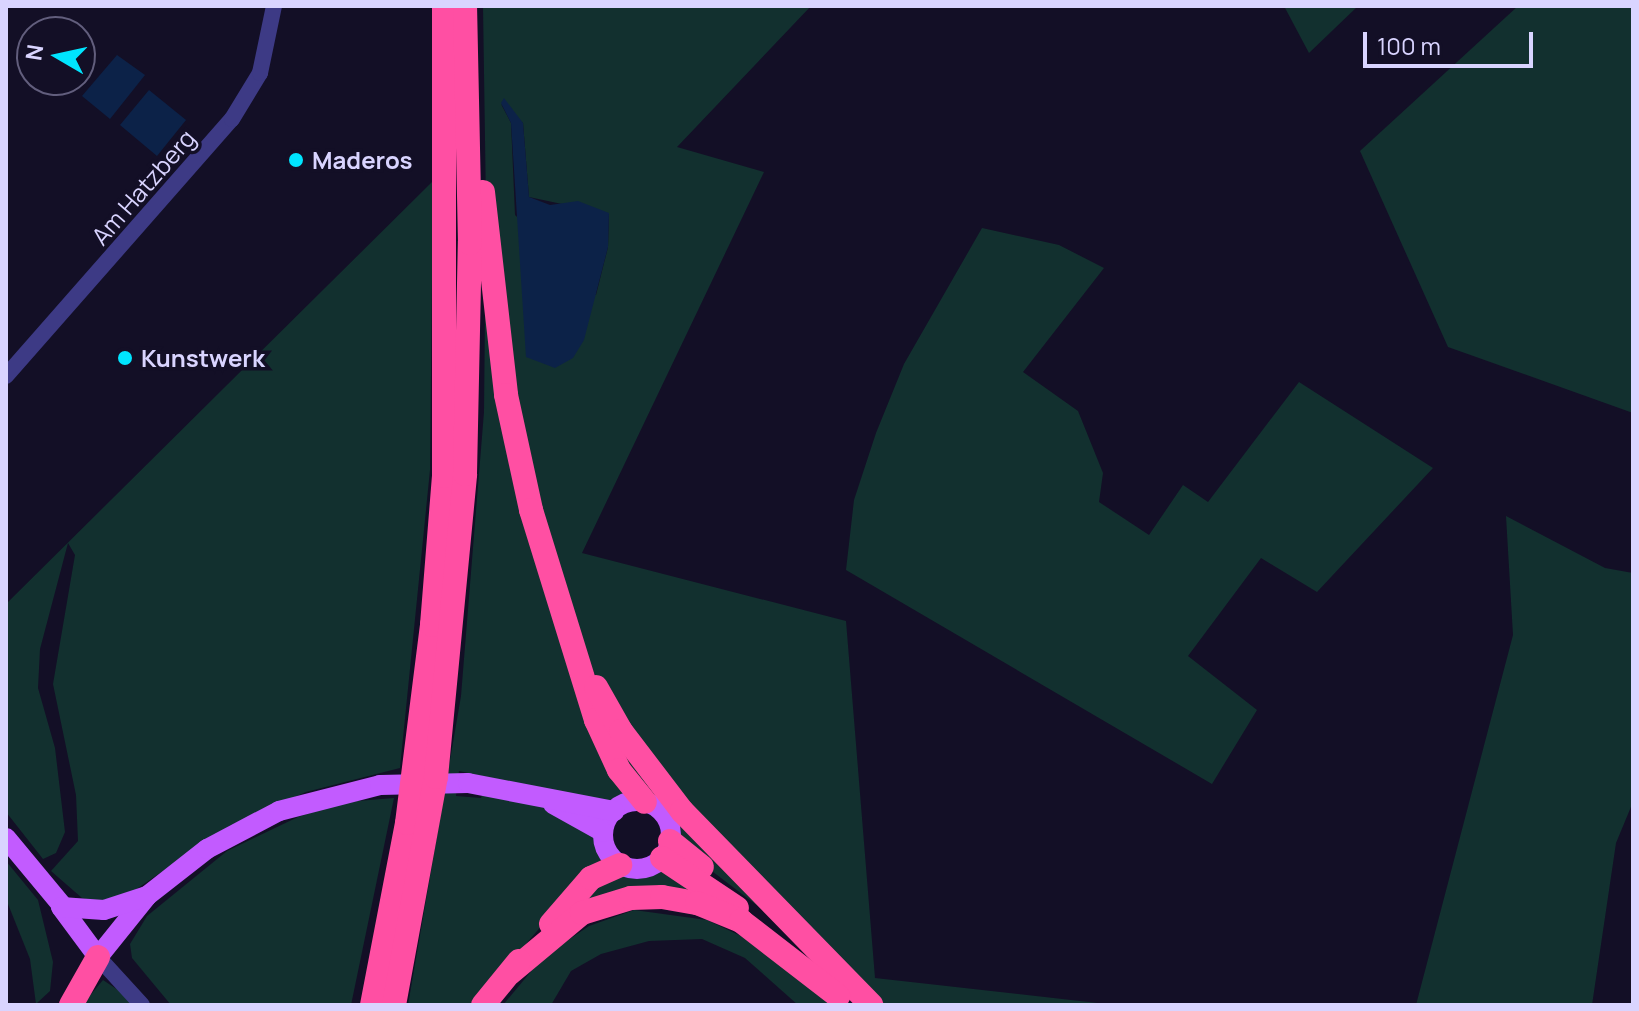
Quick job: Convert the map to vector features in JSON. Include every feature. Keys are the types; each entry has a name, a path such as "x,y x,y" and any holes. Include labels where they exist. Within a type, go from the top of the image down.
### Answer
{"highway":[{"path":"372,1005 407,823 432,625 444,476 444,6"},
{"path":"394,1005 436,777 455,607 469,373 465,6"},
{"path":"467,75 508,406 557,597 596,720 625,782 645,802"},
{"path":"557,597 602,699 643,762 840,991"},
{"path":"666,850 840,991"},
{"path":"483,1005 591,878 620,865"},
{"path":"510,973 582,913 631,898 662,897 697,903 741,921 840,991 871,1005"},
{"path":"71,1005 101,953"}],"main road":[{"path":"6,838 101,953 147,896 207,849 279,811 380,785 468,783 614,811"},
{"path":"536,794 603,832"},
{"path":"630,802 645,802 664,815 666,850 640,869 620,865 607,851 603,832 614,811 630,802"},
{"path":"61,907 104,910 147,896"}],"street":[{"name":"Am Hatzberg","path":"6,376 243,105 260,73 274,6"},
{"path":"101,953 142,1005"}],"green space":[{"path":"483,6 811,6 677,147 764,172 582,553 846,621 875,978 1115,1005 881,1005 782,911 618,718 591,667 549,549 503,339 486,205","holes":["501,104 523,123 529,197 609,214 608,247 596,295 515,215 511,123"]},
{"path":"1284,6 1358,6 1309,53"},
{"path":"1518,6 1633,6 1633,413 1448,347 1360,151"},
{"path":"433,181 430,470 400,768 306,792 229,826 113,905 82,898 51,871 78,841 76,795 53,684 75,555 68,543 40,649 38,688 55,748 65,832 56,853 43,859 6,812 6,604"},
{"path":"982,228 1059,245 1104,268 1023,372 1078,411 1103,473 1099,502 1149,535 1183,485 1208,502 1299,382 1433,468 1317,592 1261,558 1188,656 1257,710 1212,784 846,570 854,500 876,433 904,364"},
{"path":"485,311 495,383 625,795 607,803 459,771 456,796 481,798 483,792 537,804 594,830 605,861 578,883 474,1005 408,1005 461,696 484,412"},
{"path":"1506,516 1605,568 1633,573 1633,802 1616,843 1592,1005 1416,1005 1513,635"},
{"path":"603,710 763,910 679,846 674,821 643,794"},
{"path":"394,798 351,1005 171,1005 132,958 130,944 147,916 227,851 298,817 345,802"},
{"path":"6,861 38,900 53,962 50,991 36,1004 30,959 6,899"},
{"path":"660,870 705,891 571,914 599,878"},
{"path":"634,910 707,920 741,936 834,1005 798,1005 745,958 702,939 649,941 601,954 571,971 551,1005 503,1005 543,957 589,926"},
{"path":"103,980 133,1000 138,1005 82,1005"}],"water":[{"path":"117,55 145,75 110,119 82,96 96,96 96,80"},
{"path":"149,90 186,120 157,156 120,125"},
{"path":"504,98 523,123 529,197 550,205 578,201 609,213 608,247 584,340 573,358 555,368 526,357 511,123 501,103"}],"place":[{"name":"Maderos","path":"296,160"},
{"name":"Kunstwerk","path":"125,358"}]}
